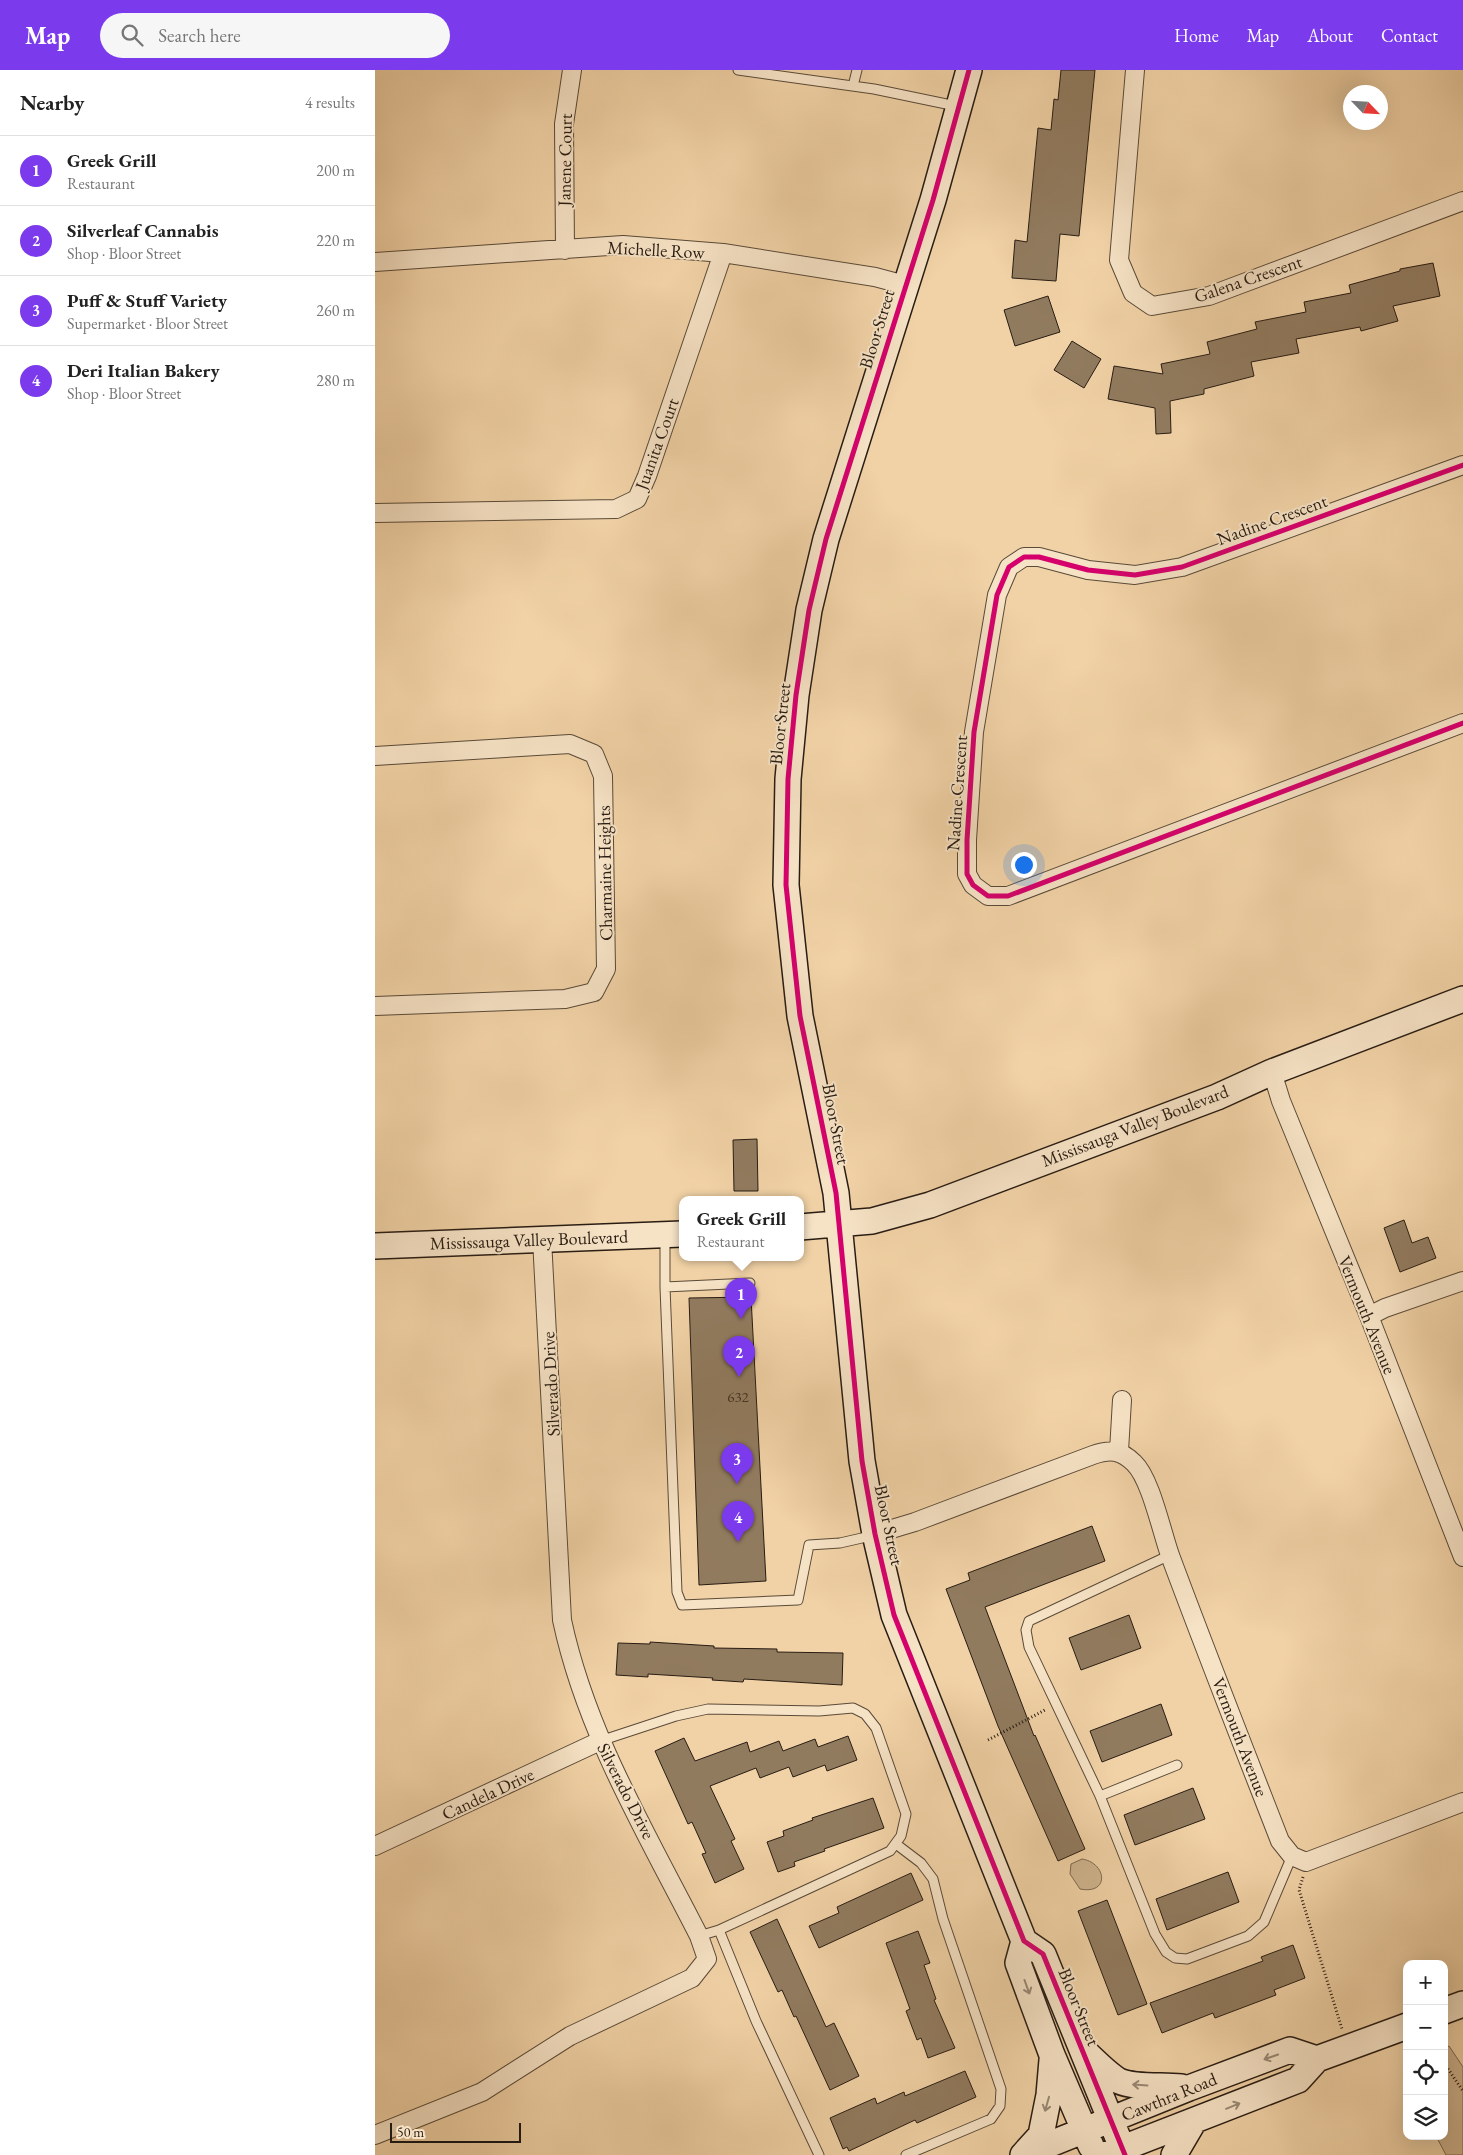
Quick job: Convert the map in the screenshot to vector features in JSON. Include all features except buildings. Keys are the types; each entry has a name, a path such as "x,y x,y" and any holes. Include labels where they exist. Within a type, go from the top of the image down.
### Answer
{"street":[{"name":"Janene Court","path":"565,250 563,124 571,70"},
{"name":"Bloor Street","path":"969,70 933,200 834,512 814,592 796,695 788,779 786,885 800,1016 836,1193 862,1461 875,1534 894,1615 1024,1941 1043,1954 1110,2121 1117,2153"},
{"name":"Galena Crescent","path":"1135,70 1119,260 1133,292 1153,306 1209,296 1463,201"},
{"name":"Michelle Row","path":"375,262 565,250 623,244 723,253 870,276 905,285"},
{"name":"Juanita Court","path":"375,513 616,509 637,499 647,476 723,253"},
{"name":"Nadine Crescent","path":"1463,465 1182,567 1135,576 1088,570 1039,557 1024,557 1009,567 997,595 974,732 967,874 973,885 988,896 1008,896 1463,723"},
{"name":"Charmaine Heights","path":"375,756 570,744 594,754 603,776 606,969 594,992 565,999 375,1006"},
{"name":"Mississauga Valley Boulevard","path":"804,1227 872,1221 930,1205 1217,1097 1272,1072 1463,999"},
{"name":"Vermouth Avenue","path":"1272,1072 1281,1101 1369,1316 1463,1557"},
{"name":"Mississauga Valley Boulevard","path":"375,1246 542,1238 673,1235"},
{"name":"Silverado Drive","path":"375,2135 482,2092 570,2036 692,1978 707,1959 699,1936 600,1741 571,1662 562,1620 542,1238"},
{"path":"1369,1316 1385,1308 1463,1280"},
{"path":"875,1534 915,1522 1093,1455 1106,1451 1119,1451 1122,1400"},
{"name":"Vermouth Avenue","path":"1119,1451 1135,1463 1144,1478 1170,1556 1280,1841 1299,1859"},
{"name":"Candela Drive","path":"375,1846 600,1741"},
{"path":"1299,1859 1463,1802"},
{"path":"1024,1941 1018,1963 1053,2056 1095,2155"},
{"path":"1448,2010 1463,2004"},
{"name":"Cawthra Road","path":"1117,2153 1298,2080 1317,2059 1403,2027"},
{"path":"1081,2048 1119,2080 1143,2086 1154,2084 1189,2088"},
{"name":"Cawthra Road","path":"1023,2155 1189,2088 1290,2050 1317,2059"},
{"path":"1023,2155 1041,2135 1049,2095 1053,2056"},
{"path":"1174,2155 1194,2121"}],"lane":[{"path":"738,70 853,86 959,107"},
{"path":"853,86 857,70"},
{"path":"673,1235 665,1287 677,1592 682,1605 797,1600 809,1545 840,1543 875,1534"},
{"path":"665,1287 750,1283"},
{"path":"1170,1556 1029,1621 1026,1630 1029,1647 1100,1796 1155,1934 1166,1952 1175,1958 1187,1959 1248,1936 1264,1922 1299,1859"},
{"path":"600,1741 675,1716 708,1709 819,1711 853,1708 865,1714 876,1728 906,1814 901,1836 896,1844 890,1851 719,1930 699,1936"},
{"path":"1100,1796 1177,1765"},
{"path":"896,1844 921,1863 933,1879 943,1920 1001,2089 1000,2106 991,2118 906,2155"},
{"path":"719,1930 756,2021 819,2155"}],"path":[{"path":"988,1740 1056,1704"},
{"path":"1299,1859 1299,1890 1337,2015 1350,2047"},
{"path":"1448,2069 1463,2091"}],"shaded area":[{"path":"1082,1859 1096,1866 1102,1878 1096,1887 1090,1890 1080,1889 1070,1874 1071,1864"},
{"path":"1448,2046 1463,2067 1463,2155 1446,2155 1438,2140 1448,2140"}],"cycle path":[{"path":"969,70 933,200 826,539 809,610 796,695 788,779 786,885 800,1016 836,1193 862,1461 875,1534 894,1615 1024,1941 1043,1954 1125,2155"},
{"path":"1463,465 1182,567 1135,575 1088,570 1039,557 1024,557 1009,567 997,595 974,732 967,840 967,874 973,885 988,896 1008,896 1463,723"}],"place":[{"name":"Greek Grill","path":"741,1319"},
{"name":"Silverleaf Cannabis","path":"739,1377"},
{"name":"Puff & Stuff Variety","path":"737,1484"},
{"name":"Deri Italian Bakery","path":"738,1542"}]}
